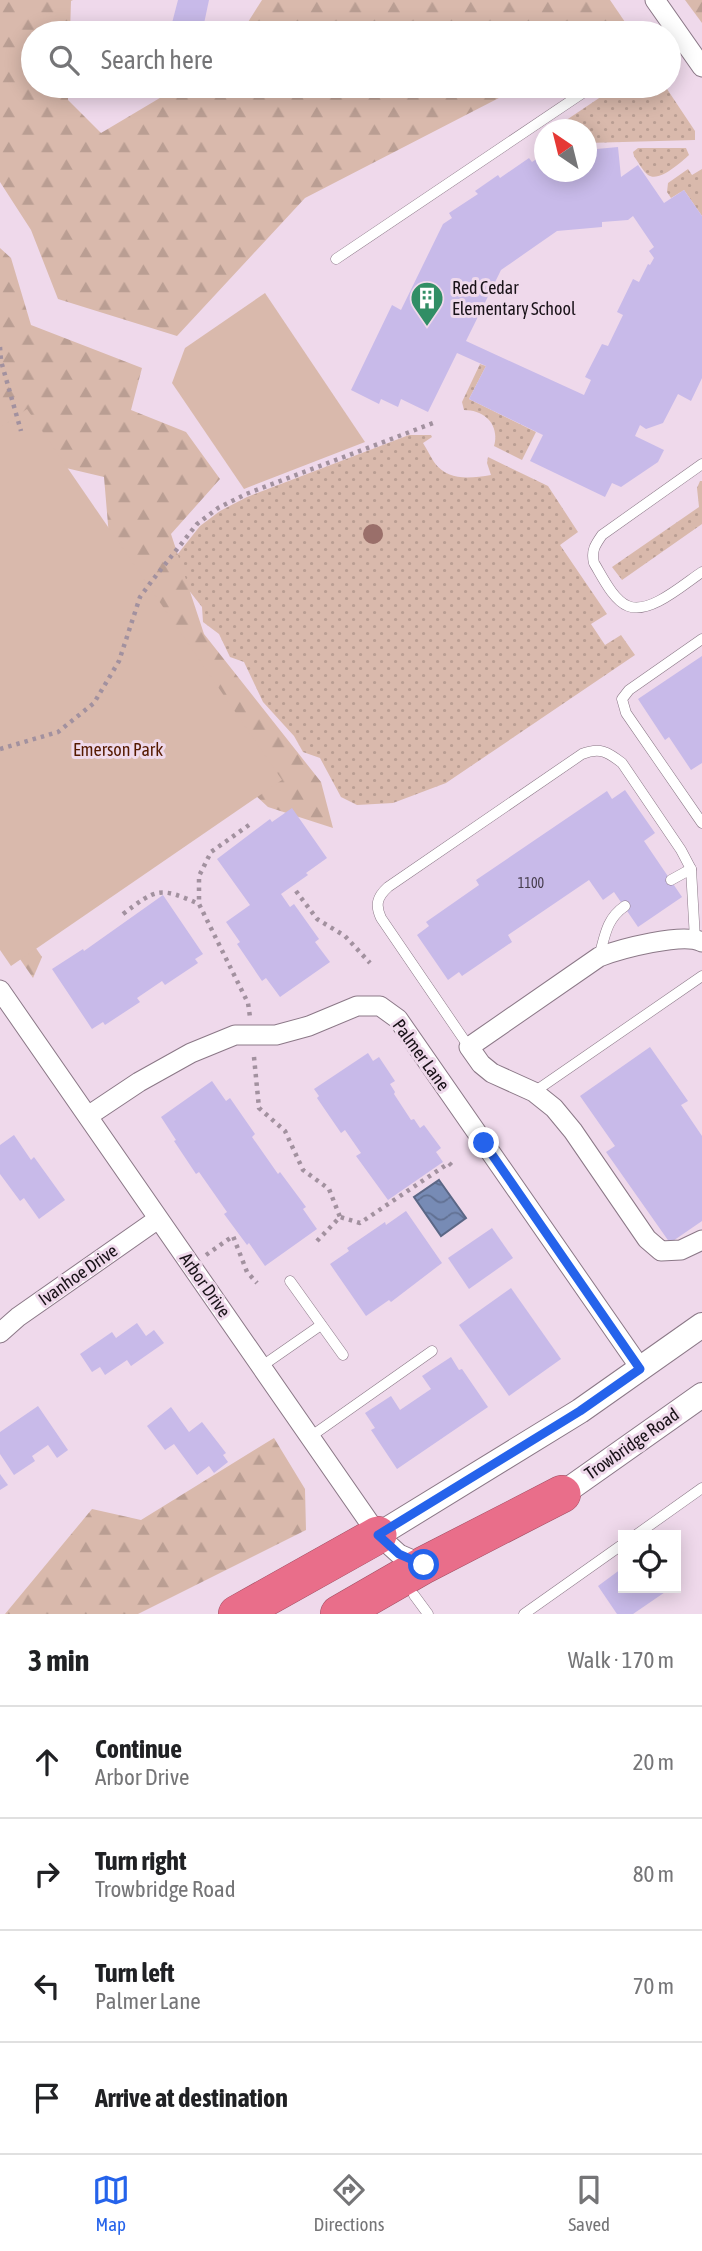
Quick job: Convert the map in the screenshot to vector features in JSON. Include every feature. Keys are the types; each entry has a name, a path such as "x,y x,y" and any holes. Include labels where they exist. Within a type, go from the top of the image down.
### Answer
{"highway":[{"path":"384,1614 422,1591 562,1494"},
{"path":"237,1614 378,1535"},
{"path":"339,1614 422,1591"}],"street":[{"path":"655,0 666,21"},
{"path":"681,42 702,67"},
{"path":"699,941 617,950 599,957 469,1047 481,1064 492,1073 534,1092 554,1108 573,1131 647,1239 662,1251 681,1250 702,1240"},
{"name":"Arbor Drive","path":"0,990 378,1535 399,1554 422,1591"},
{"name":"Palmer Lane","path":"88,1116 139,1082 191,1053 235,1035 276,1035 309,1026 358,1006 380,1006 398,1019 640,1369"},
{"name":"Ivanhoe Drive","path":"0,1333 18,1317 158,1219"},
{"path":"378,1535 580,1411 702,1325"},
{"name":"Trowbridge Road","path":"562,1494 697,1398"}],"lane":[{"path":"336,259 575,98"},
{"path":"702,466 602,535 595,544 592,557 617,597 629,607 643,607 658,602 702,572"},
{"path":"702,639 629,690 622,699 626,713 702,823"},
{"path":"469,1047 381,918 376,908 379,896 388,887 582,754 594,749 610,753 622,764 681,850 691,869 699,941"},
{"path":"671,880 691,869"},
{"path":"599,957 608,923 613,914 625,906"},
{"path":"534,1092 702,976"},
{"path":"290,1280 343,1355"},
{"path":"262,1366 321,1325"},
{"path":"310,1437 432,1352"},
{"path":"643,1530 702,1488"},
{"path":"524,1614 618,1548"}],"path":[{"path":"0,347 1,361 21,431"},
{"path":"0,749 58,732 94,703 119,661 140,597 197,524 218,508 246,494 436,422"},
{"path":"123,914 149,895 162,891 180,895 199,904"},
{"path":"296,891 317,919 345,936 370,963"},
{"path":"317,1241 340,1217 360,1223 449,1163 452,1167"},
{"path":"191,1266 233,1236 247,1272 257,1283"}],"green space":[{"path":"0,0 73,0 70,21 21,21 21,98 68,98 101,133 160,98 499,98 305,198 177,336 58,299 31,230 0,182"},
{"path":"262,0 610,0 624,21 249,21"},
{"path":"685,0 702,0 702,23"},
{"path":"599,98 673,98 695,131 695,140 597,143 597,119 568,119"},
{"path":"638,148 686,148 689,155 670,171 653,177 646,173 634,156 633,152"},
{"path":"688,169 692,175 702,169 702,216 684,190 671,198 667,192 668,183"},
{"path":"0,248 11,258 31,325 142,368 131,410 186,432 220,479 171,534 204,634 321,782 333,828 268,807 238,779 112,572 104,477 28,459 0,513"},
{"path":"265,293 365,442 244,489 172,383 185,348"},
{"path":"480,364 486,366 469,399 536,432 522,460 494,446 495,432 489,420 478,413 464,410 462,402"},
{"name":"Emerson Park","path":"27,409 282,780 11,966 0,950 0,428"},
{"path":"409,435 431,435 432,437 423,443 434,462 453,476 491,475 488,457 548,486 578,532 560,545 607,614 591,624 605,645 621,635 635,655 446,783 393,803 357,805 341,797 320,758 303,752 294,736 263,702 244,662 230,657 219,634 203,622 202,607 169,565 200,526 220,511 247,497"},
{"path":"700,481 702,524 622,580 612,567 699,507 697,488"},
{"path":"0,896 42,957 33,978 0,930"},
{"path":"274,1438 305,1489 306,1530 138,1614 5,1614 92,1509 141,1520"}],"water":[{"path":"439,1180 466,1218 441,1236 414,1197"}],"building":[{"path":"178,0 209,0 205,21 173,21"},
{"name":"Red Cedar Elementary School","path":"618,147 621,177 638,165 664,203 684,190 702,216 702,378 691,401 678,394 663,423 646,429 640,425 635,436 664,450 658,462 621,487 612,483 605,497 530,461 543,435 469,399 486,366 457,353 428,412 401,399 398,407 381,399 379,404 351,390 392,305 401,310 443,224 452,218 449,213 478,194 475,191 498,175 500,178 529,158 532,162 534,161 534,182 597,182 597,149","holes":["633,216 654,247 649,251 654,258 639,282 633,279 617,312 623,315 608,346 602,344 585,377 591,380 584,395 466,341 501,270 557,231 602,227 602,222 628,220"]},
{"path":"702,656 702,763 691,770 669,737 665,740 638,699"},
{"path":"625,790 655,833 644,841 682,897 638,927 614,892 603,900 589,880 508,935 512,942 462,976 459,972 448,980 417,935 429,926 426,922 479,885 476,880 607,791 612,799"},
{"path":"292,808 327,858 281,894 290,907 294,904 319,939 315,942 330,962 280,997 266,978 262,981 226,922 250,905 217,859 270,819 272,822"},
{"path":"163,895 203,954 195,959 198,963 165,985 162,981 137,998 140,1002 105,1025 103,1022 92,1029 52,969 83,949 84,951"},
{"path":"650,1047 688,1101 681,1105 702,1136 702,1221 670,1243 606,1152 615,1146 580,1096"},
{"path":"368,1053 373,1061 379,1057 395,1081 390,1084 394,1094 411,1120 414,1119 420,1128 424,1125 441,1148 436,1152 443,1162 388,1200 356,1156 361,1153 345,1130 341,1133 317,1098 319,1096 314,1089"},
{"path":"212,1081 226,1101 230,1098 255,1134 252,1137 306,1207 303,1209 317,1229 265,1266 224,1214 227,1212 199,1172 196,1174 161,1117"},
{"path":"14,1135 31,1160 34,1157 65,1200 39,1219 24,1198 20,1201 0,1174 0,1145"},
{"path":"406,1211 442,1263 391,1302 389,1300 366,1316 330,1264 349,1251 347,1248"},
{"path":"492,1228 513,1258 469,1289 448,1258"},
{"path":"511,1288 561,1359 509,1396 459,1325"},
{"path":"137,1323 146,1336 154,1330 164,1343 131,1366 127,1360 105,1375 100,1367 92,1372 80,1354 112,1332 116,1338"},
{"path":"451,1357 488,1407 397,1469 371,1430 375,1428 365,1413 391,1396 400,1410 431,1389 422,1376"},
{"path":"38,1406 68,1450 57,1458 48,1445 32,1456 35,1461 14,1475 0,1454 0,1432"},
{"path":"171,1407 189,1432 202,1422 226,1453 223,1455 228,1462 214,1473 209,1466 197,1475 174,1444 165,1450 147,1426"},
{"path":"0,1474 8,1485 0,1490"},
{"path":"618,1571 618,1593 664,1593 633,1614 617,1614 598,1586"}],"place":[{"name":"Red Cedar Elementary School","path":"427,328"}],"route":[{"path":"424,1565 399,1554 378,1535 580,1411 640,1369 484,1143"}]}
